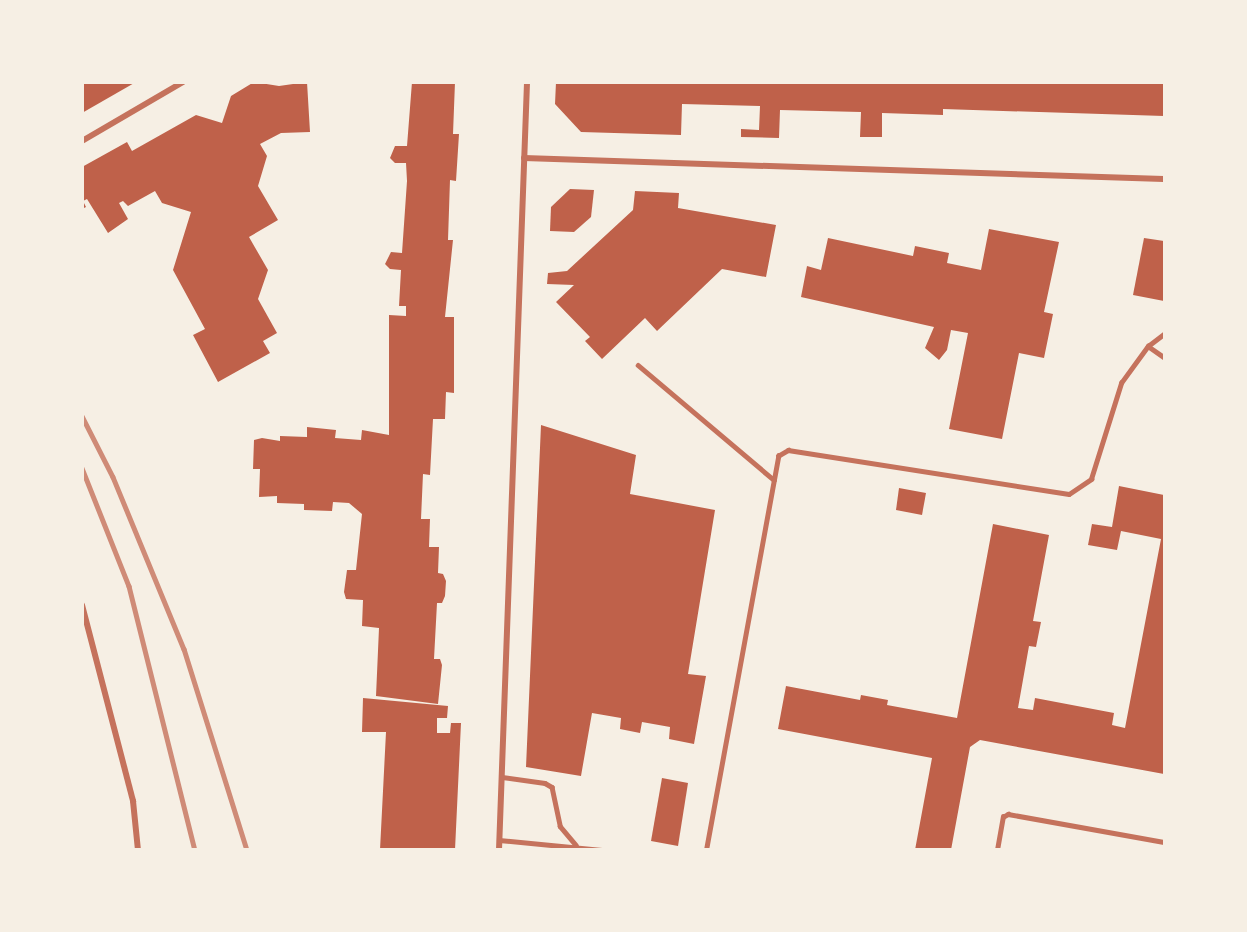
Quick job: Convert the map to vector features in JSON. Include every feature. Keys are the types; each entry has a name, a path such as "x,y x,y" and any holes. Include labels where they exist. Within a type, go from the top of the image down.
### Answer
{"street":[{"path":"82,141 183,82"},
{"path":"499,849 527,82"},
{"path":"524,158 1164,179"},
{"path":"82,605 133,801 138,849"}],"lane":[{"path":"706,849 778,456 788,450 1069,494 1091,479 1121,382 1148,346 1164,334"},
{"path":"1148,346 1164,357"},
{"path":"638,365 774,480"},
{"path":"502,777 545,783 552,788 560,826 576,845"},
{"path":"997,849 1003,817 1008,814 1164,842"},
{"path":"499,840 602,849"}],"building":[{"path":"82,82 136,82 82,113"},
{"path":"254,82 279,86 307,82 310,132 281,133 260,144 267,156 258,186 278,220 249,237 268,270 258,299 277,333 263,341 270,353 218,382 193,335 205,329 173,270 191,212 162,203 155,191 128,206 123,201 119,203 128,219 108,233 87,199 83,201 86,207 82,209 82,167 127,142 132,151 196,115 222,123 231,96"},
{"path":"412,82 455,82 453,134 459,134 456,181 450,180 448,240 453,240 445,317 454,317 454,393 446,392 445,419 433,419 430,475 423,474 421,519 430,519 429,547 439,547 438,573 443,574 446,581 445,596 442,603 437,603 434,659 440,659 442,665 438,704 376,696 379,628 362,626 363,600 346,599 344,592 347,570 356,570 362,514 349,503 333,502 332,511 304,510 304,504 277,503 277,496 259,497 260,469 253,469 254,440 262,438 280,441 280,436 307,437 307,427 336,430 335,438 361,440 362,430 389,435 389,315 406,316 406,306 399,306 401,270 390,269 385,264 391,252 402,253 407,181 406,163 395,163 390,158 395,146 407,146"},
{"path":"556,82 1164,82 1164,116 943,109 943,115 882,113 882,137 860,137 861,112 780,110 779,138 741,137 741,129 759,130 760,106 682,104 681,135 581,132 555,104"},
{"path":"570,189 594,190 591,217 574,232 550,231 551,207"},
{"path":"635,191 679,193 678,208 776,225 766,277 722,269 657,331 645,318 602,359 585,341 590,337 556,302 574,285 547,284 548,273 567,271 633,210"},
{"path":"989,229 1059,242 1044,312 1053,314 1044,358 1019,353 1002,439 949,429 968,333 951,330 947,350 939,360 925,348 934,327 801,297 807,266 821,270 828,238 913,256 915,246 949,253 947,263 981,270"},
{"path":"1144,238 1164,241 1164,301 1133,295"},
{"path":"541,425 636,455 630,494 715,510 688,674 706,676 694,744 669,739 670,727 642,722 640,733 620,729 621,718 592,713 581,776 526,767"},
{"path":"1119,486 1164,495 1164,774 980,740 970,747 951,850 915,850 932,758 778,729 786,686 860,700 861,695 888,700 887,705 957,718 993,524 1049,535 1033,621 1041,622 1036,647 1029,646 1018,708 1033,710 1035,698 1114,713 1112,725 1125,728 1161,539 1121,531 1117,550 1088,545 1092,524 1112,527"},
{"path":"899,488 926,493 922,515 896,510"},
{"path":"363,698 448,706 447,718 437,718 437,733 450,733 451,723 461,723 455,850 380,850 386,732 362,732"},
{"path":"662,778 688,783 678,846 651,841"}],"railway":[{"path":"82,416 113,477 184,649 247,850"},
{"path":"82,468 129,586 195,850"}]}
